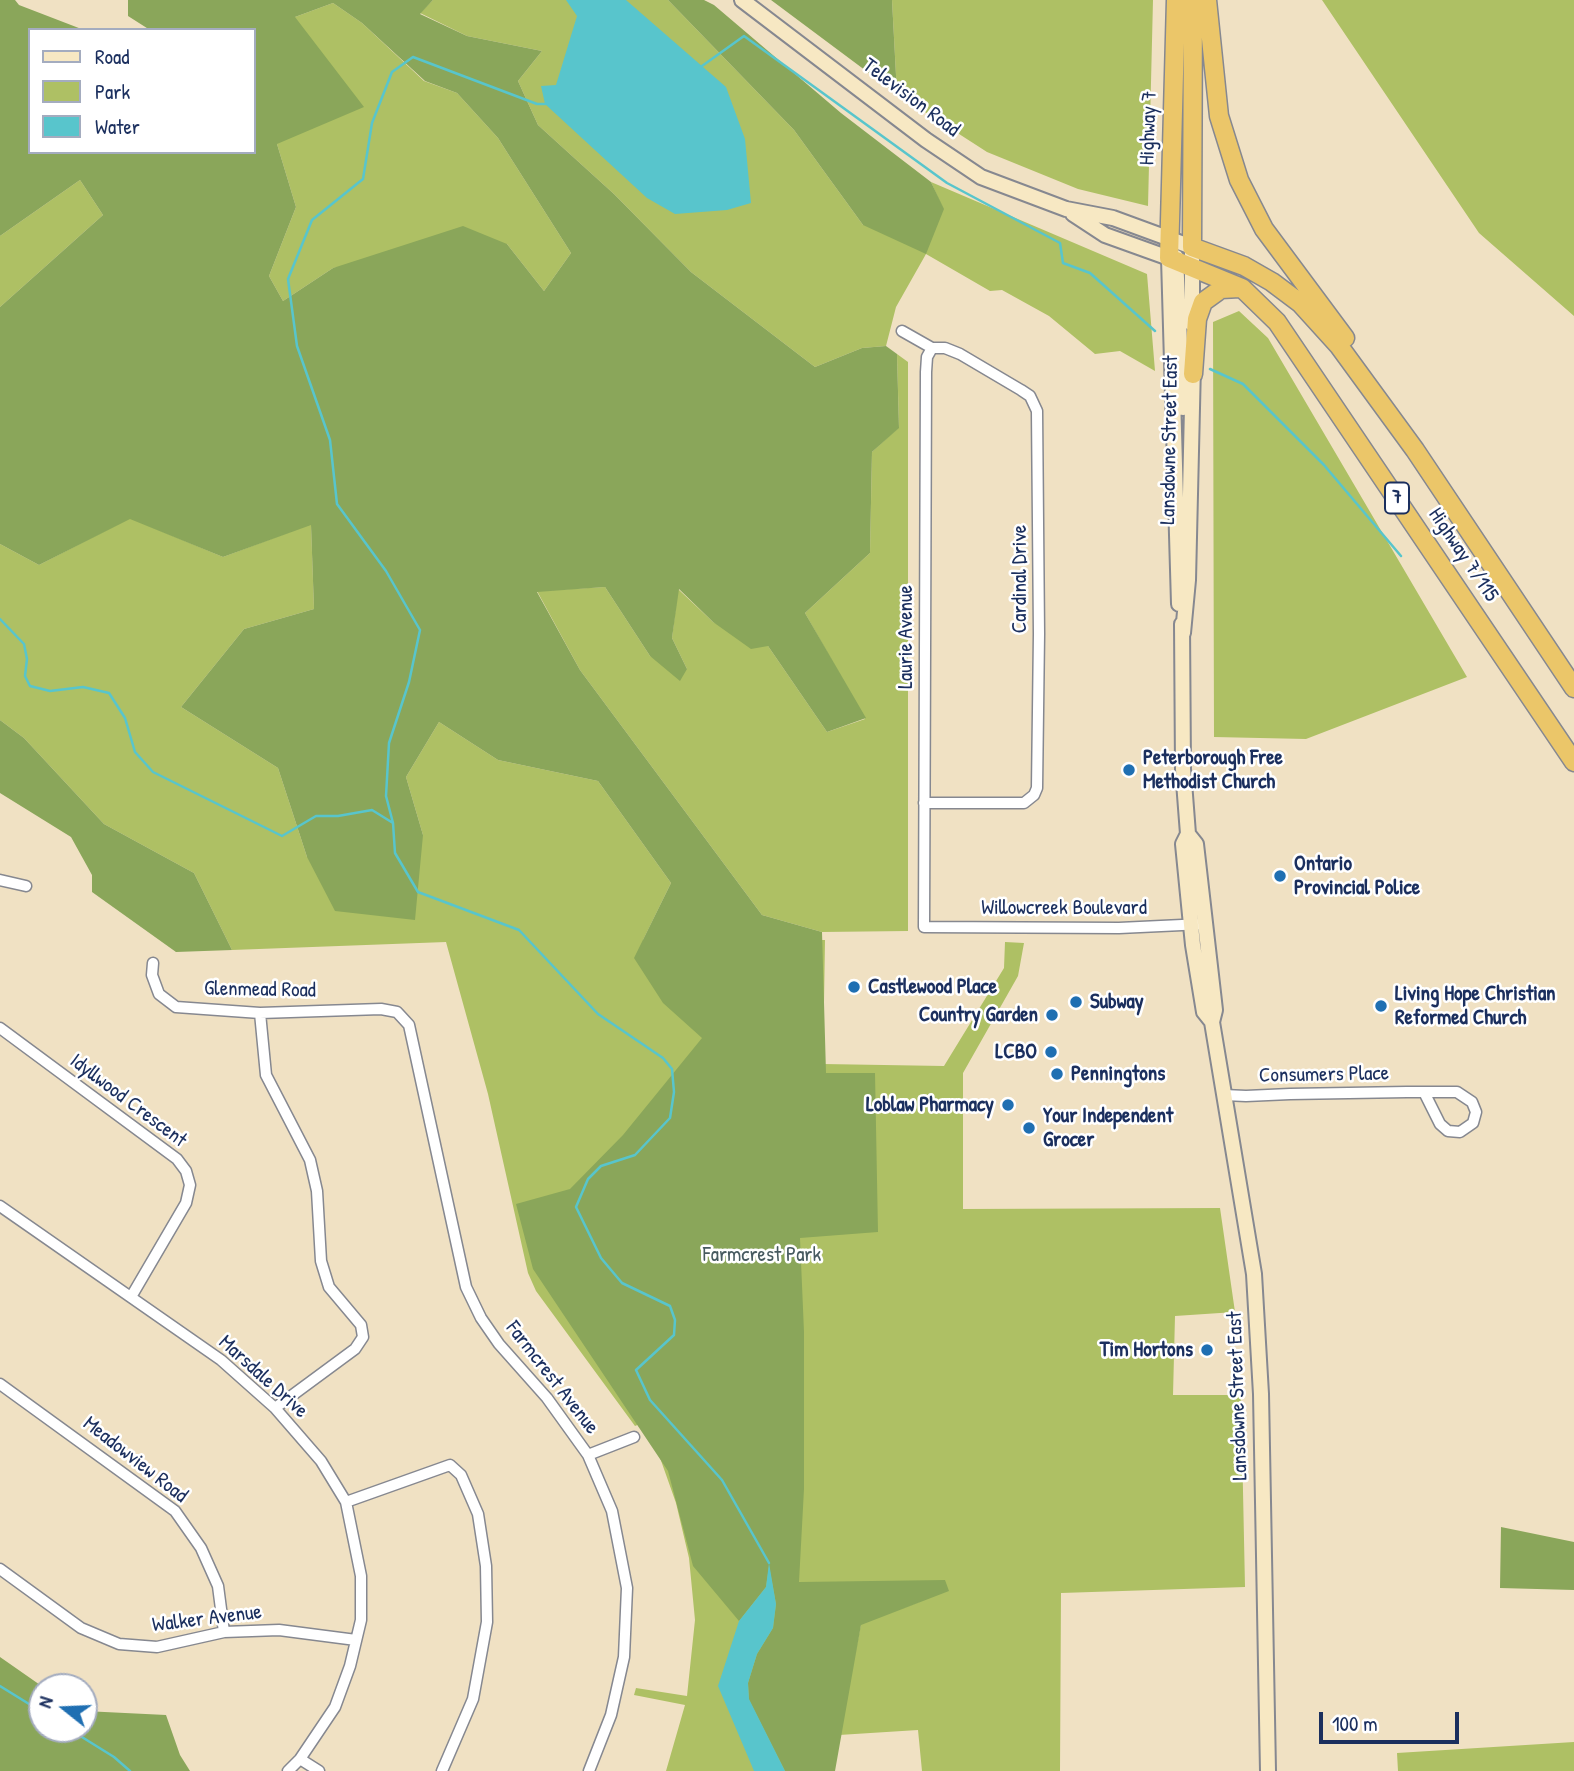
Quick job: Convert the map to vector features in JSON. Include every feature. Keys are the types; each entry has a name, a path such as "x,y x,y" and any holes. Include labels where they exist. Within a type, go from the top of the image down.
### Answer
{"highway":[{"name":"Highway 7","path":"1176,0 1168,239 1179,262"},
{"name":"Highway 7","path":"1192,247 1193,0"},
{"path":"1207,0 1219,116 1239,180 1264,229 1326,310 1379,392 1385,407"},
{"name":"Highway 7/115","path":"1192,247 1244,266 1285,291 1339,346 1385,407 1574,688"},
{"name":"Highway 7/115","path":"1179,262 1242,288 1270,314 1287,335 1574,762"},
{"path":"1193,374 1197,319 1203,302 1220,289 1242,288"}],"main road":[{"name":"Television Road","path":"742,0 926,140 981,177 1066,209 1113,218 1192,247"},
{"name":"Television Road","path":"1066,209 1105,235 1179,262"},
{"name":"Lansdowne Street East","path":"1183,633 1177,577 1179,262 1192,247"},
{"name":"Lansdowne Street East","path":"1179,262 1193,374 1191,514 1183,633 1183,769 1188,834 1196,844 1197,925 1215,1010 1212,1022 1254,1274 1261,1394 1268,1771"},
{"path":"1179,262 1185,465 1191,514"}],"street":[{"name":"Cardinal Drive","path":"902,331 932,348 945,348 960,354 1021,390 1030,396 1037,411 1040,634 1034,795 1024,803 924,803"},
{"name":"Laurie Avenue","path":"924,927 926,372 927,357 932,348"},
{"path":"0,880 26,886"},
{"name":"Willowcreek Boulevard","path":"924,927 1119,928 1197,925"},
{"name":"Glenmead Road","path":"153,963 152,975 159,994 176,1007 260,1013 381,1009 397,1012"},
{"name":"Farmcrest Avenue","path":"397,1012 409,1025 466,1287 499,1344 547,1398 588,1455 612,1511 626,1588 624,1657 611,1714 589,1771"},
{"path":"260,1013 266,1075 310,1160 317,1191 321,1261 329,1287 361,1325 363,1338 355,1349 275,1408"},
{"name":"Idyllwood Crescent","path":"0,1028 177,1159 186,1171 190,1185 186,1203 131,1297"},
{"name":"Consumers Place","path":"1224,1095 1424,1092 1457,1092 1467,1096 1476,1112 1473,1123 1460,1132 1448,1130 1440,1124 1424,1092"},
{"name":"Marsdale Drive","path":"0,1206 221,1360 275,1408 321,1461 346,1502 361,1576 361,1620 335,1707 300,1759 288,1771"},
{"name":"Meadowview Road","path":"0,1384 175,1511 201,1548 218,1586 224,1632"},
{"path":"588,1455 634,1437"},
{"path":"346,1502 450,1465 461,1475 478,1514 486,1566 487,1622 473,1699 442,1771"},
{"name":"Walker Avenue","path":"0,1569 81,1628 119,1644 157,1647 224,1632 279,1630 356,1640"},
{"path":"300,1759 319,1771"}],"green space":[{"name":"Farmcrest Park","path":"0,0 15,0 19,5 79,28 28,28 28,154 256,154 256,28 147,28 128,16 128,0 433,0 420,14 467,36 542,51 518,81 538,125 614,194 691,272 815,367 862,348 886,346 897,354 899,428 872,452 870,553 805,613 866,718 827,732 768,646 751,649 713,622 679,589 672,638 687,669 680,681 650,656 605,587 537,592 580,670 762,915 822,932 826,1073 875,1073 878,1232 800,1238 804,1332 804,1489 799,1582 945,1580 949,1591 861,1625 835,1771 785,1771 749,1700 748,1683 757,1654 773,1628 776,1604 769,1566 766,1587 739,1621 693,1566 668,1471 533,1269 516,1204 570,1189 623,1135 702,1038 663,1003 634,958 671,883 598,781 498,760 439,722 406,777 423,835 415,920 335,911 307,857 278,768 181,707 244,629 314,609 311,525 223,557 130,519 39,565 0,544 0,307 103,215 80,180 0,236","holes":["333,3 362,23 425,81 457,93 498,138 571,253 544,291 507,244 463,226 333,268 283,301 269,276 296,207 277,144 364,107 295,17"]},
{"path":"433,0 668,0 794,130 863,225 943,209 931,182 1147,274 1155,371 1120,351 1095,354 1049,316 1002,290 990,291 926,254 896,307 886,346 862,348 815,367 691,272 614,194 538,125 518,81 542,51 467,36 420,13"},
{"path":"668,0 704,0 714,5 841,113 931,182 944,209 926,254 863,225 794,130"},
{"path":"771,0 892,0 897,94"},
{"path":"892,0 1153,0 1148,206 1078,189 987,152 897,94"},
{"path":"1322,0 1574,0 1574,316 1479,233"},
{"path":"333,3 362,23 424,81 457,93 498,138 571,253 544,291 507,244 333,268 283,301 269,276 296,207 277,144 295,17"},
{"path":"80,180 103,215 0,307 0,236"},
{"path":"1239,311 1268,338 1467,677 1306,739 1214,737 1213,322"},
{"path":"897,354 908,362 908,931 822,932 762,915 580,670 537,591 605,587 650,656 687,669 672,638 678,589 713,622 768,646 827,732 865,719 805,613 870,553 872,452 899,427"},
{"name":"Farmcrest Park","path":"130,518 223,557 311,524 314,609 244,629 181,707 278,768 307,857 423,835 406,777 439,722 498,760 598,781 671,883 643,940 825,940 823,1064 944,1066 1004,968 1005,942 1024,943 1018,976 963,1073 963,1209 1220,1208 1235,1312 1175,1316 1173,1395 1241,1395 1245,1587 1061,1593 1060,1771 922,1771 918,1730 839,1735 861,1624 919,1602 821,1587 823,1771 666,1771 685,1705 634,1695 636,1688 687,1696 695,1620 689,1558 676,1503 647,1421 635,1426 536,1291 528,1273 488,1094 446,942 232,950 194,873 104,824 24,738 0,720 0,544 39,565"},
{"path":"0,720 24,738 104,824 194,873 232,950 176,952 92,892 92,875 71,837 0,793"},
{"path":"1501,1527 1574,1542 1574,1590 1500,1588"},
{"path":"0,1657 28,1677 28,1743 98,1743 98,1712 166,1715 180,1755 190,1771 0,1771"},
{"path":"1574,1742 1574,1771 1398,1771 1397,1753"}],"water":[{"path":"566,0 626,0 726,87 745,139 751,203 727,210 675,214 647,198 545,104 541,86 556,85 577,16"},
{"path":"769,1563 776,1604 773,1628 757,1654 748,1683 749,1699 785,1771 754,1771 718,1686 739,1621 766,1587"}],"waterway":[{"path":"702,66 744,36 947,183 1060,243 1063,263 1090,273 1155,331"},
{"path":"545,104 537,104 413,57 392,72 372,123 363,179 312,220 288,279 297,346 330,440 337,504 386,571 420,630 409,682 389,743 386,796 393,823 395,853 418,892 519,930 598,1014 663,1058 672,1069 674,1092 670,1118 635,1155 601,1166 588,1179 576,1207 601,1258 622,1283 670,1306 675,1320 674,1335 636,1370 650,1400 722,1480 769,1563"},
{"path":"1210,369 1243,384 1324,465 1401,556"},
{"path":"0,619 24,644 27,659 25,676 30,686 50,691 83,687 109,693 125,718 135,752 153,772 282,836 316,816 338,816 372,810 393,823"},
{"path":"0,1686 28,1703"},
{"path":"92,1743 130,1771"}],"place":[{"name":"Peterborough Free Methodist Church","path":"1129,770"},
{"name":"Ontario Provincial Police","path":"1280,876"},
{"name":"Castlewood Place","path":"854,987"},
{"name":"Subway","path":"1076,1002"},
{"name":"Living Hope Christian Reformed Church","path":"1381,1006"},
{"name":"Country Garden","path":"1052,1015"},
{"name":"LCBO","path":"1051,1052"},
{"name":"Penningtons","path":"1057,1074"},
{"name":"Loblaw Pharmacy","path":"1008,1105"},
{"name":"Your Independent Grocer","path":"1029,1128"},
{"name":"Tim Hortons","path":"1207,1350"}]}
